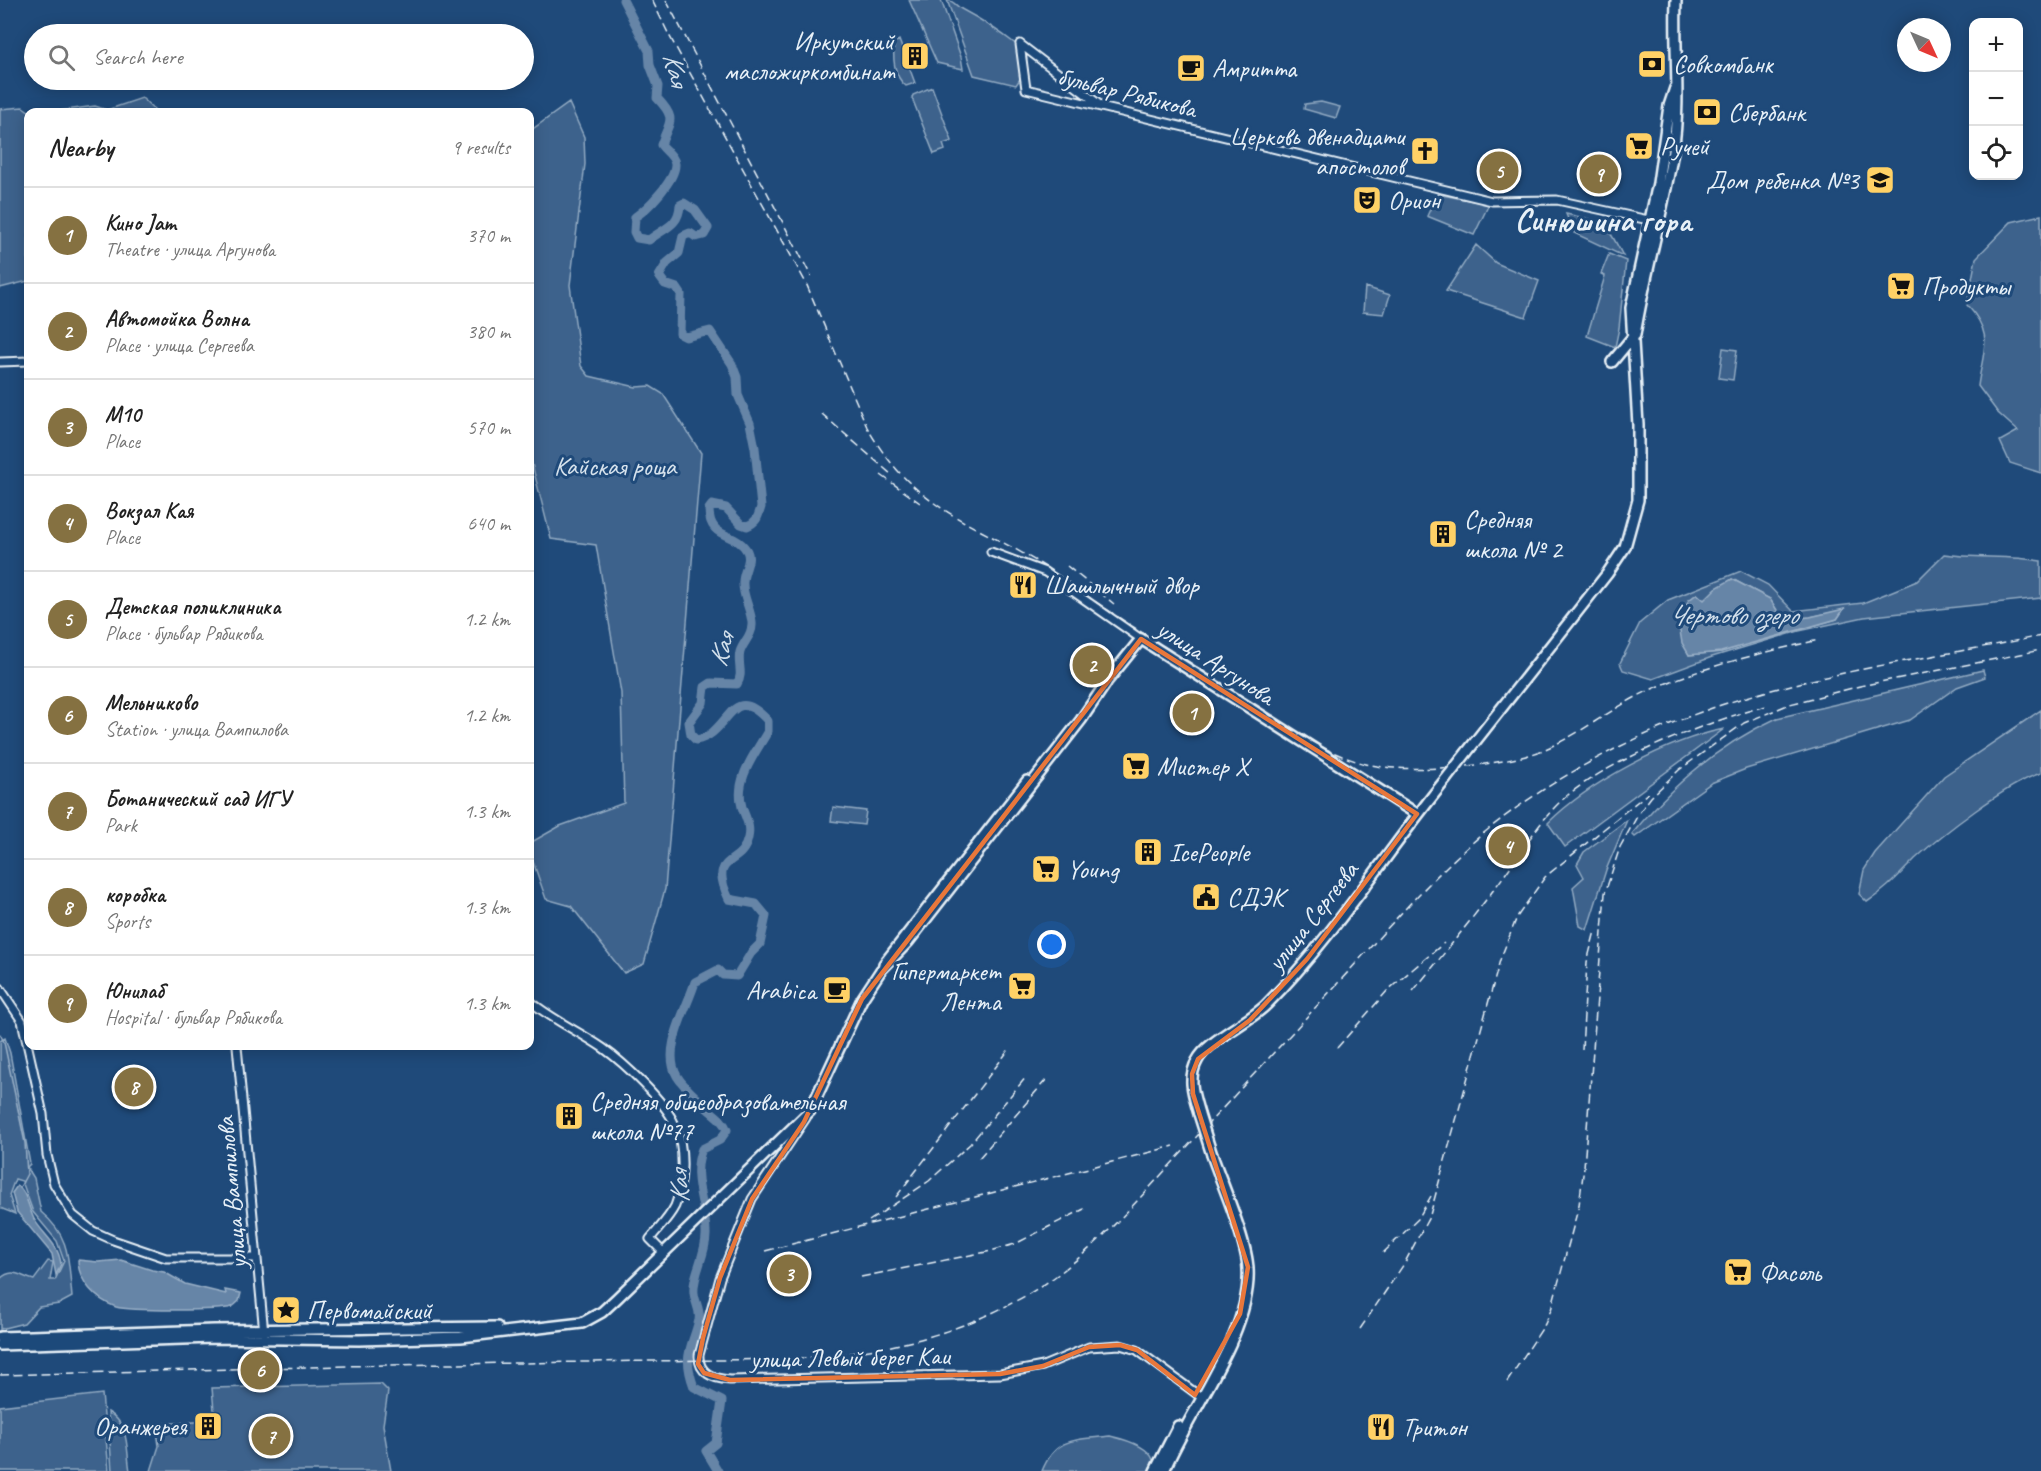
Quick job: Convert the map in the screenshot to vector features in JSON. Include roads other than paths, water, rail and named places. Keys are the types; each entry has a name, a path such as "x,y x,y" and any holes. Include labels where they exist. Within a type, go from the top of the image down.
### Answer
{"main road":[{"path":"1633,351 1654,221 1669,106 1675,88 1676,0"},
{"path":"1633,351 1631,308 1654,221"},
{"path":"1612,362 1631,339"},
{"name":"улица Сергеева","path":"1198,1396 1240,1314 1246,1297 1248,1267 1191,1086 1192,1074 1198,1059 1250,1020 1307,959 1417,814 1607,574 1624,546 1638,500 1638,425 1633,351"},
{"path":"0,1337 263,1334 363,1340 582,1323 593,1318 810,1111 862,999 898,943 1088,702 1141,639"},
{"name":"улица Аргунова","path":"1141,639 1417,814"},
{"path":"883,968 899,954 991,837 1094,704 1106,683"},
{"path":"0,1345 364,1329 462,1332"},
{"path":"363,1340 358,1335 364,1329"},
{"path":"1155,1471 1198,1396"},
{"path":"1164,1471 1198,1396"}],"street":[{"name":"бульвар Рябикова","path":"1102,107 1020,44 1026,90 1492,201 1557,200 1654,221"},
{"path":"0,362 24,361"},
{"name":"улица Аргунова","path":"991,552 1046,572 1141,639"},
{"path":"0,988 24,1027"},
{"path":"534,1004 616,1058 658,1101 675,1124 681,1149 678,1196 674,1207 650,1239 663,1252"},
{"path":"29,1050 43,1114 47,1155 54,1184 73,1215 105,1237 166,1258 257,1258"},
{"name":"улица Вампилова","path":"237,1050 263,1334"},
{"path":"763,1157 775,1168 810,1111"},
{"name":"улица Левый берег Каи","path":"775,1168 752,1198 720,1278 699,1355 698,1365 704,1372 730,1380 1000,1374 1043,1366 1089,1347 1120,1345 1137,1350 1198,1396"}],"water":[{"name":"Чертово озеро","path":"1732,579 1770,599 1783,620 1810,617 1844,609 1837,619 1721,652 1689,655 1682,643 1678,619 1689,600 1697,594 1704,600 1716,588"},
{"path":"17,1186 25,1195 34,1219 54,1245 60,1257 61,1264 56,1275 52,1254 17,1212 12,1193"},
{"path":"78,1260 98,1262 121,1260 164,1272 185,1284 226,1294 225,1290 241,1293 236,1304 224,1308 155,1310 116,1307 102,1300 90,1289 81,1275"}],"waterway":[{"name":"Кая","path":"623,0 649,51 650,65 658,86 657,98 670,116 661,145 675,164 666,186 635,217 634,232 637,238 649,240 674,222 680,205 684,203 695,210 708,228 704,235 696,237 690,233 683,236 679,253 667,263 659,276 665,284 677,288 681,294 680,334 686,337 710,331 732,364 737,377 738,395 750,423 761,507 757,519 747,526 741,524 726,508 712,505 709,509 713,526 736,540 747,551 748,559 743,587 752,627 740,652 740,676 737,684 711,683 705,687 703,703 689,722 691,735 696,740 716,729 737,707 746,706 755,710 768,721 768,731 747,767 741,787 740,797 748,825 748,838 745,847 728,862 722,874 729,899 756,904 766,916 760,944 751,953 737,976 723,975 718,970 695,982 677,1028 672,1053 673,1065 679,1080 719,1119 727,1130 720,1140 702,1149 699,1160 698,1181 706,1235 694,1286 699,1320 688,1359 694,1387 722,1401 716,1443 706,1451 718,1471"},
{"path":"0,1034 4,1042 25,1143 27,1174 20,1187"}],"railway":[{"path":"652,0 806,283 867,427 887,458 932,502 1037,562 1308,740 1359,762 1397,768 1445,768 1514,759 1548,748 1641,694 1677,679 1737,660 1819,640"},
{"path":"666,0 811,276"},
{"path":"822,414 892,475"},
{"path":"881,475 920,503"},
{"path":"1067,566 1114,604"},
{"path":"0,1375 384,1365 787,1359 881,1348 910,1342 967,1324 1047,1283 1087,1251 1141,1197 1431,882 1474,841 1546,788 1594,760 1645,735 1697,713 1763,692 1841,674 2041,636"},
{"path":"1507,1382 1545,1324 1551,1310 1579,1205 1584,1167 1605,893 1620,847 1639,813 1651,797 1679,770 1744,723 1790,704 1860,686 2041,650"},
{"path":"1413,991 1449,948 1538,827 1561,801 1603,771 1658,744 1766,706"},
{"path":"1360,1329 1404,1264 1430,1215 1500,960 1517,917 1545,877 1648,793"},
{"path":"1582,1050 1587,962 1595,931"},
{"path":"1337,1048 1388,990 1444,943"},
{"path":"896,1197 1011,1047"},
{"path":"869,1221 929,1181 970,1144 1027,1076"},
{"path":"979,1158 1046,1080"},
{"path":"765,1251 1174,1146"},
{"path":"1383,1253 1418,1219 1431,1196"},
{"path":"861,1277 991,1251 1015,1244 1084,1209"}],"place":[{"name":"Иркутский масложиркомбинат","path":"915,56"},
{"name":"Совкомбанк","path":"1652,64"},
{"name":"Амритта","path":"1191,68"},
{"name":"Сбербанк","path":"1707,112"},
{"name":"Ручей","path":"1639,146"},
{"name":"Церковь двенадцати апостолов","path":"1425,151"},
{"name":"Детская поликлиника","path":"1499,171"},
{"name":"Юнилаб","path":"1599,174"},
{"name":"Дом ребенка №3","path":"1880,180"},
{"name":"Орион","path":"1367,200"},
{"name":"Продукты","path":"1901,286"},
{"name":"Средняя школа № 2","path":"1443,534"},
{"name":"Шашлычный двор","path":"1023,585"},
{"name":"Автомойка Волна","path":"1092,665"},
{"name":"Кино Jam","path":"1192,713"},
{"name":"Мистер Х","path":"1136,766"},
{"name":"Вокзал Кая","path":"1508,846"},
{"name":"IcePeople","path":"1148,852"},
{"name":"Young","path":"1046,869"},
{"name":"СДЭК","path":"1206,897"},
{"name":"Гипермаркет Лента","path":"1022,986"},
{"name":"Arabica","path":"837,990"},
{"name":"коробка","path":"134,1087"},
{"name":"Средняя общеобразовательная школа №77","path":"569,1116"},
{"name":"Фасоль","path":"1738,1272"},
{"name":"M10","path":"789,1274"},
{"name":"Первомайский","path":"286,1310"},
{"name":"Мельниково","path":"260,1370"},
{"name":"Оранжерея","path":"208,1426"},
{"name":"Тритон","path":"1381,1427"},
{"name":"Ботанический сад ИГУ","path":"271,1436"}],"district":[{"name":"Синюшина гора","path":"1603,220"}],"park label":[{"name":"Кайская роща","path":"615,466"}]}
